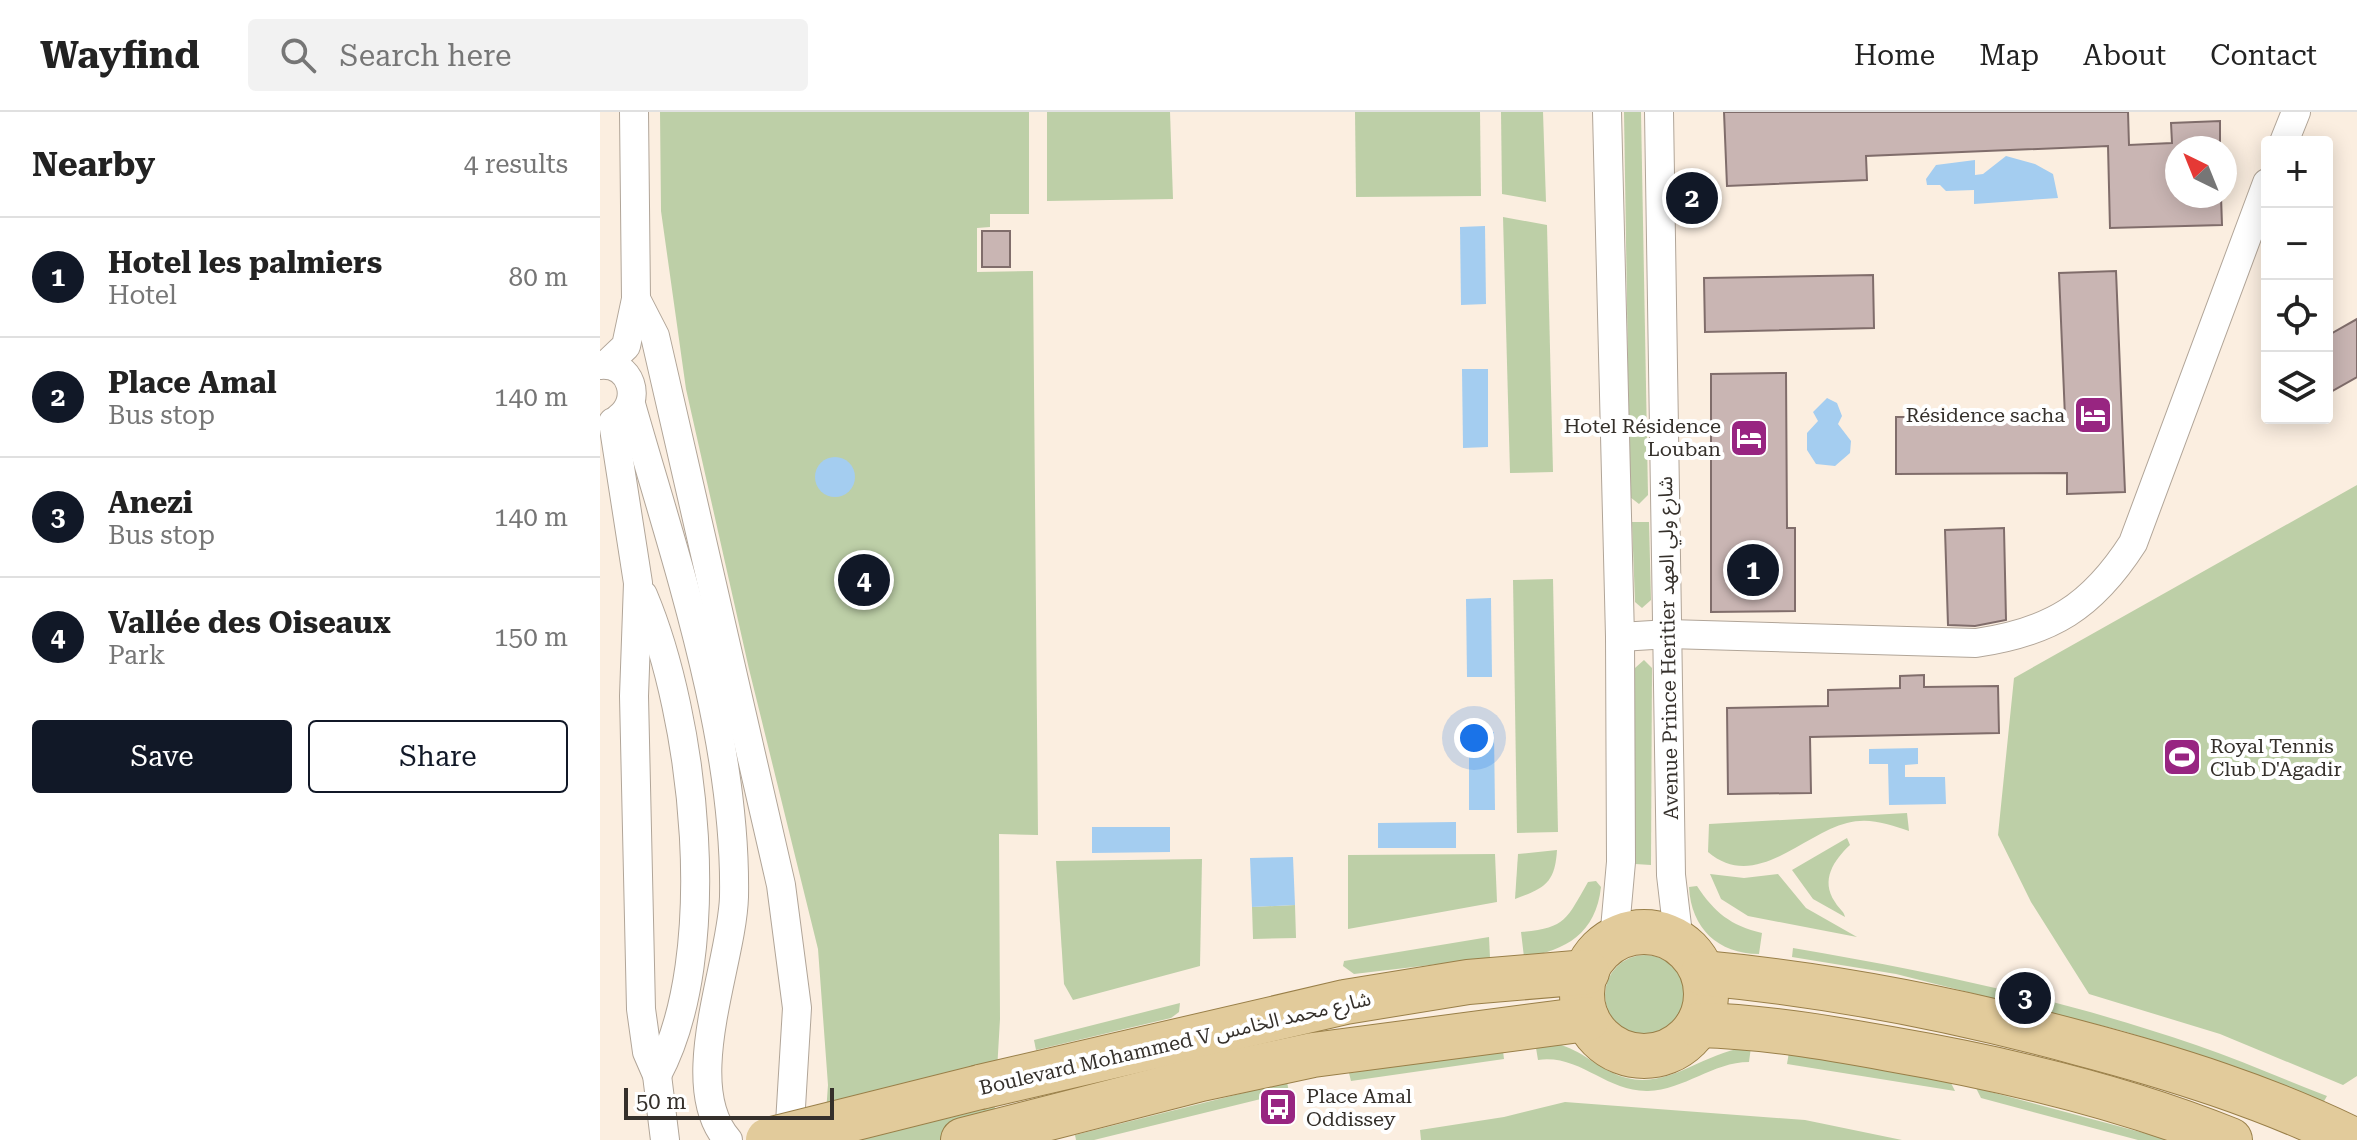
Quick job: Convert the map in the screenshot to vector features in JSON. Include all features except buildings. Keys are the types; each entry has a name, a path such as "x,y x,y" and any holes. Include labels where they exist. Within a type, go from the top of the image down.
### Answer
{"main road":[{"path":"1645,932 1661,934 1691,958 1707,991 1698,1025 1686,1041 1669,1051 1650,1056 1631,1055 1612,1048 1598,1035 1587,1019 1583,987 1600,956 1645,932"},
{"name":"Boulevard Mohammed V شارع محمد الخامس","path":"768,1140 1345,1002 1600,956"},
{"path":"1691,958 2003,1022 2163,1065 2250,1095 2354,1140"},
{"name":"Boulevard Mohammed V شارع محمد الخامس","path":"975,1137 1313,1055 1587,1019"},
{"path":"1698,1025 1768,1027 1952,1060 2058,1084 2182,1120 2230,1140"}],"street":[{"path":"604,364 626,346 636,299 634,112"},
{"path":"1600,956 1621,862 1620,637 1607,112"},
{"name":"Avenue Prince Heritier شارع ولي العهد","path":"1659,112 1671,875 1691,958"},
{"path":"2286,136 2296,112"},
{"path":"1620,637 1669,634 1976,643 2015,638 2051,624 2084,603 2112,576 2133,543 2261,199"},
{"path":"636,299 655,336 781,885 797,1008 789,1140"},
{"path":"604,364 620,369 629,378 633,391 615,417 638,583 634,696 638,938 643,1032 657,1075 665,1140"},
{"path":"615,417 689,607 721,751 732,845 734,900 707,1067 713,1113 728,1140"},
{"path":"638,583 677,698 690,775 694,850 684,1003 678,1030 657,1075"}],"green space":[{"path":"660,112 1029,112 1029,214 990,214 990,227 977,228 977,272 1033,271 1038,835 999,834 1000,1019 993,1140 824,1140 828,1085 818,949 749,669 686,389 661,211"},
{"path":"1047,112 1170,112 1173,199 1047,201"},
{"path":"1355,112 1480,112 1481,196 1356,197"},
{"path":"1501,112 1543,112 1546,202 1502,194"},
{"path":"1624,112 1641,112 1648,495 1639,504 1630,497"},
{"path":"1503,217 1547,225 1553,472 1510,473"},
{"name":"Royal Tennis Club D'Agadir","path":"2357,485 2357,1076 2343,1085 2220,1034 2089,994 2031,902 1998,835 2014,678"},
{"path":"1632,522 1649,522 1651,600 1642,608 1635,602"},
{"path":"1553,579 1558,832 1517,833 1513,580"},
{"path":"1644,660 1652,668 1651,865 1635,864 1635,668"},
{"path":"1907,813 1909,831 1871,821 1855,821 1830,829 1779,857 1761,863 1743,866 1726,863 1708,852 1709,824"},
{"path":"1847,838 1850,845 1834,864 1829,878 1831,894 1845,917 1813,899 1792,870"},
{"path":"1557,850 1554,870 1546,883 1515,899 1518,854"},
{"path":"1495,854 1497,902 1348,929 1348,855"},
{"path":"1202,859 1200,966 1073,1000 1064,984 1056,861"},
{"path":"1710,874 1744,878 1778,874 1806,908 1857,937 1748,916 1721,899"},
{"path":"1596,881 1601,887 1598,903 1586,928 1566,944 1524,957 1521,932 1547,928 1563,920 1588,882"},
{"path":"1697,886 1724,917 1762,933 1759,954 1731,949 1709,936 1695,915 1691,902 1689,887"},
{"path":"1295,905 1296,938 1253,939 1252,907"},
{"path":"1489,937 1490,958 1354,974 1343,966 1344,961"},
{"path":"1793,948 1946,977 2097,1014 2212,1051 2327,1096 2323,1103 2197,1054 2123,1031 1896,974 1792,957"},
{"path":"1645,955 1660,958 1673,967 1682,980 1685,995 1682,1010 1673,1023 1660,1032 1645,1035 1630,1032 1617,1023 1608,1010 1605,995 1608,980 1617,967 1630,958"},
{"path":"1180,1003 1179,1012 1171,1018 1036,1050 1034,1040"},
{"path":"1561,1045 1618,1075 1643,1080 1674,1074 1720,1054 1751,1047 1749,1062 1723,1066 1674,1086 1648,1091 1619,1086 1567,1062 1538,1060 1536,1048"},
{"path":"1503,1051 1504,1059 1351,1081 1349,1073"},
{"path":"1789,1052 1950,1081 1955,1091 1787,1064"},
{"path":"1287,1082 1289,1092 1094,1140 1076,1140 1075,1135"},
{"path":"1976,1088 2170,1140 2138,1140 1981,1098"},
{"path":"1565,1102 1805,1120 1902,1140 1421,1140 1420,1130 1504,1117"}],"water":[{"path":"2006,156 2035,164 2053,174 2058,198 1974,204 1974,190 1946,191 1940,185 1927,185 1926,179 1936,165 1975,160 1975,175 1983,174"},
{"path":"1485,226 1486,304 1461,305 1460,227"},
{"path":"1462,369 1488,369 1488,447 1463,448"},
{"path":"1827,398 1837,403 1842,416 1838,424 1851,441 1850,453 1835,466 1816,464 1807,450 1807,433 1818,421 1813,412"},
{"path":"835,457 849,463 855,477 849,491 835,497 821,491 815,477 821,463"},
{"path":"1491,598 1492,677 1467,677 1466,599"},
{"path":"1494,732 1495,810 1469,810 1469,733"},
{"path":"1918,748 1918,764 1905,765 1905,777 1945,777 1946,804 1889,805 1888,764 1869,764 1869,749"},
{"path":"1456,822 1456,848 1378,848 1378,823"},
{"path":"1092,827 1170,827 1170,852 1092,853"},
{"path":"1293,857 1295,905 1252,907 1250,858"}],"place":[{"name":"Place Amal","path":"1692,198"},
{"name":"Résidence sacha","path":"2093,415"},
{"name":"Hotel Résidence Louban","path":"1749,438"},
{"name":"Hotel les palmiers","path":"1753,570"},
{"name":"Vallée des Oiseaux","path":"864,580"},
{"name":"Royal Tennis Club D'Agadir","path":"2182,757"},
{"name":"Anezi","path":"2025,998"},
{"name":"Place Amal Oddissey","path":"1278,1107"}]}
